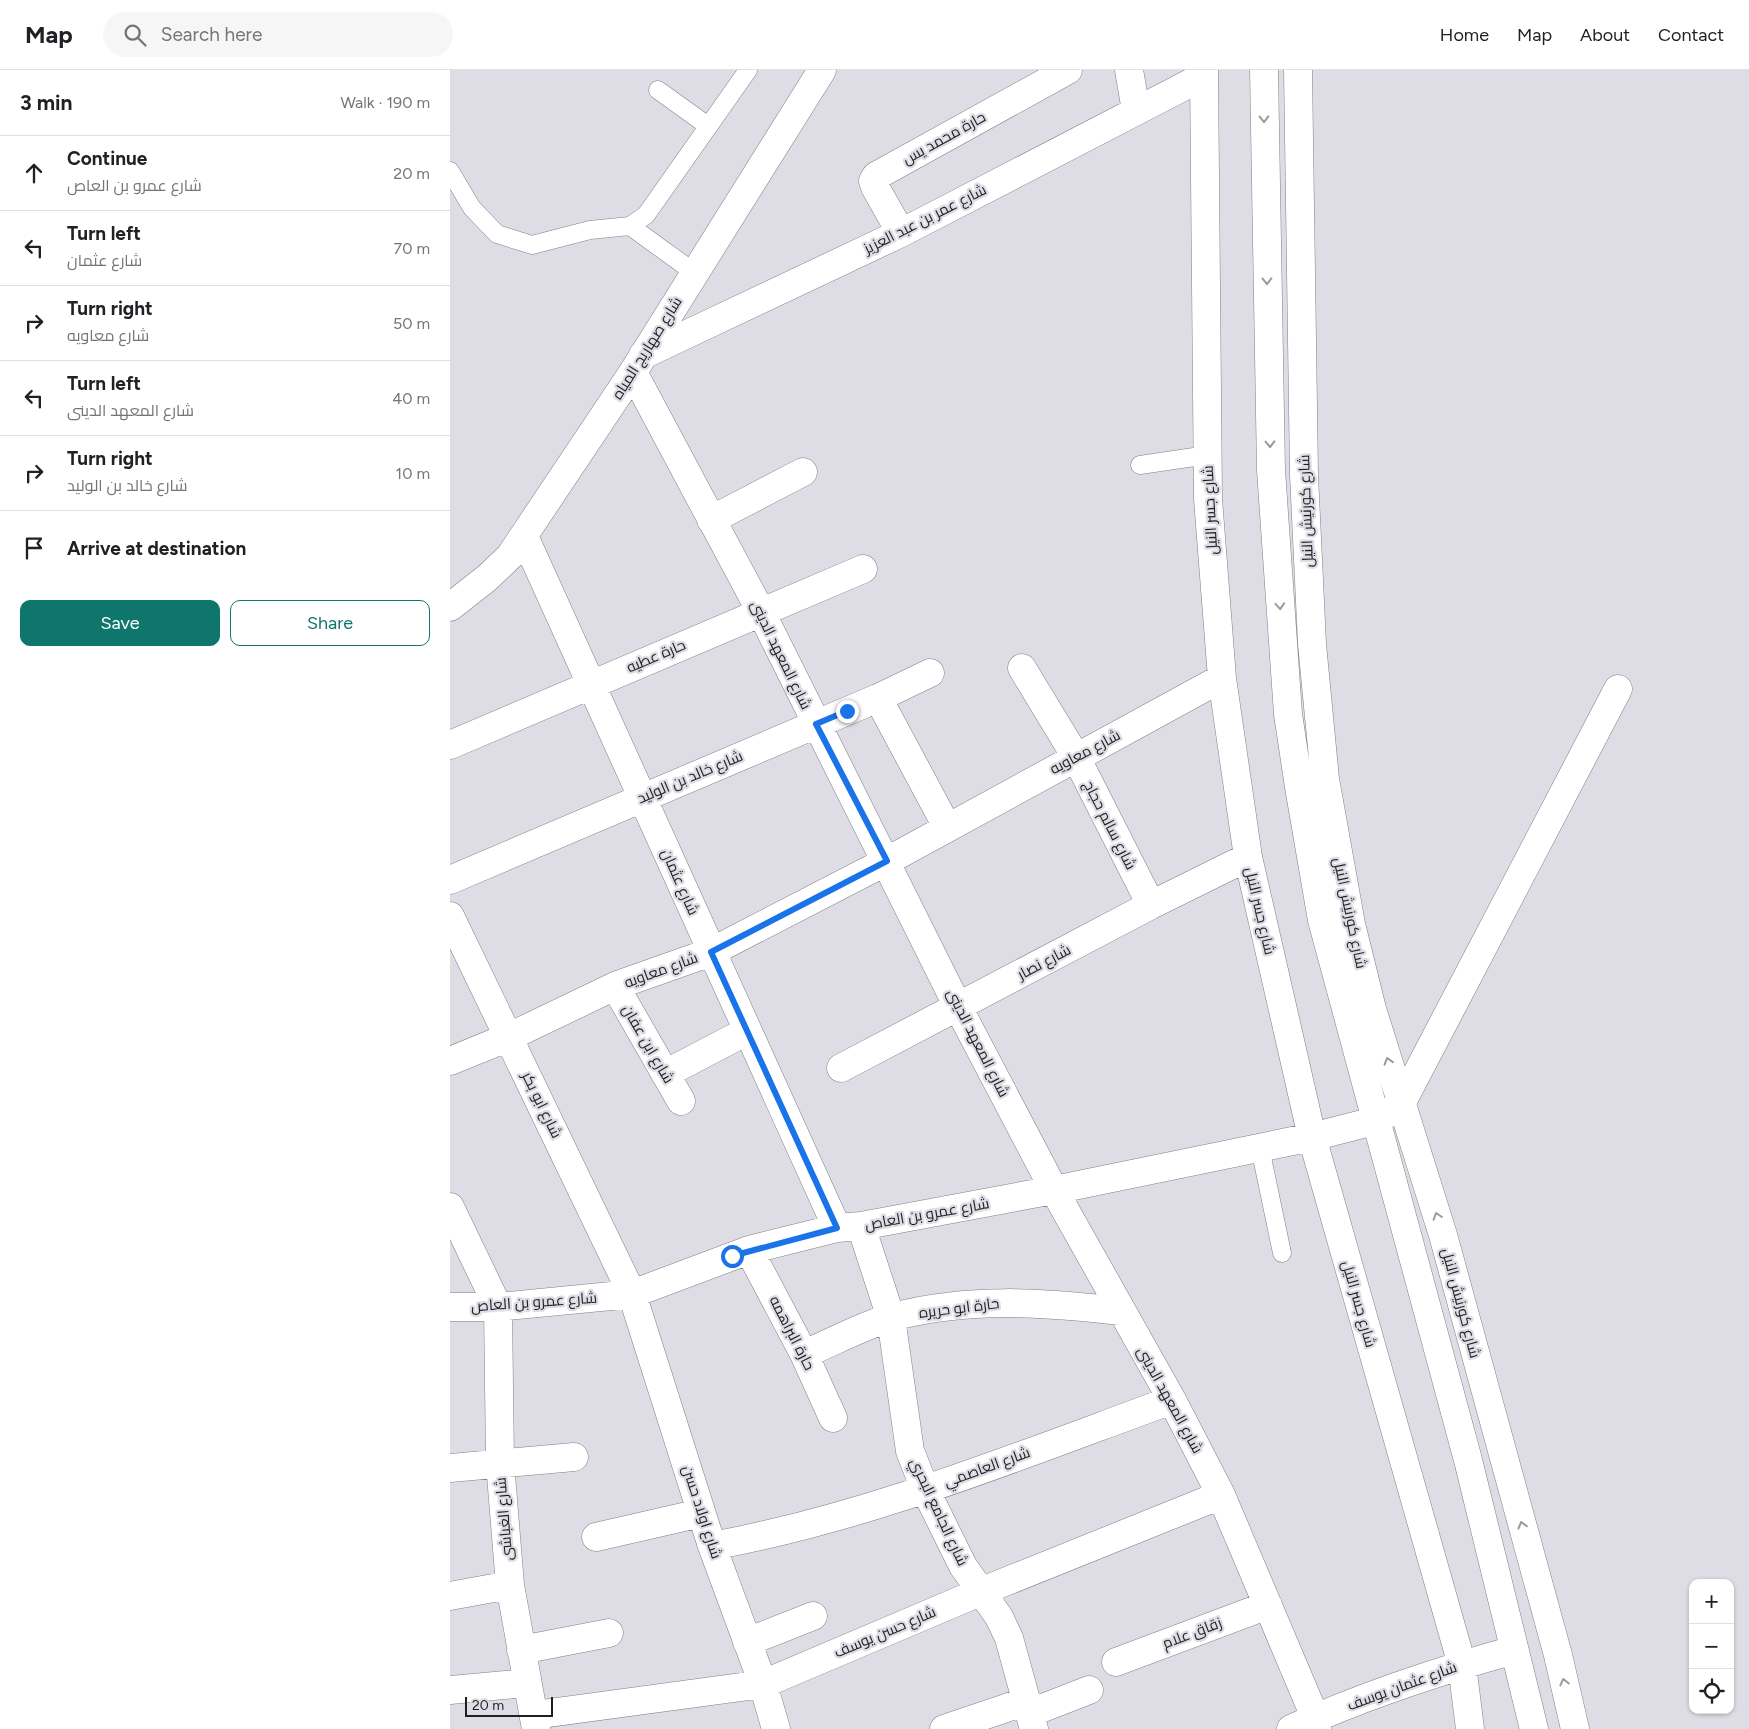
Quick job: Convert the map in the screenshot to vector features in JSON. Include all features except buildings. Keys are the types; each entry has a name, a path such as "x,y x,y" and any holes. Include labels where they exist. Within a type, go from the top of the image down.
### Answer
{"street":[{"name":"شارع صهاريج المياه","path":"450,607 488,578 510,556 524,536 638,364 822,70"},
{"name":"حارة محمد يس","path":"901,233 874,187 876,176 1068,70"},
{"path":"1129,70 1136,111"},
{"name":"شارع كورنيش النيل","path":"1264,70 1271,470 1288,714 1322,920 1378,1120 1468,1460 1534,1729"},
{"name":"شارع كورنيش النيل","path":"1298,70 1304,475 1312,644 1325,779 1350,924 1372,1009 1443,1234 1558,1655 1575,1729"},
{"name":"شارع عمر بن عبد العزيز","path":"638,364 901,233 1136,111 1204,73"},
{"name":"شارع جسر النيل","path":"1204,73 1208,499 1222,678 1248,857 1312,1137 1462,1665 1470,1729"},
{"name":"شارع المعهد الدينى","path":"638,364 711,520 761,612 887,861 958,1007 1054,1190 1120,1312 1172,1400 1221,1495 1316,1723"},
{"path":"711,520 803,472"},
{"name":"شارع عثمان","path":"524,536 747,1031 849,1227"},
{"name":"حارة عطيه","path":"450,745 863,569"},
{"name":"شارع سالم حجاج","path":"1022,668 1076,757 1150,905"},
{"name":"شارع خالد بن الوليد","path":"450,880 641,797 878,698 930,673"},
{"name":"شارع معاويه","path":"450,1061 509,1037 615,986 711,952 887,861 1222,678"},
{"path":"1401,1104 1618,689"},
{"path":"878,698 947,827"},
{"name":"شارع نصار","path":"841,1068 1150,905 1248,857"},
{"name":"شارع ابو بكر","path":"450,916 632,1294"},
{"name":"شارع ابن عفان","path":"615,986 682,1101"},
{"path":"665,1074 747,1031"},
{"name":"شارع عمرو بن العاص","path":"450,1307 498,1307 632,1294 749,1250 849,1227 1054,1190 1312,1137 1378,1120 1401,1104"},
{"path":"450,1207 498,1307"},
{"name":"شارع الجامع البحري","path":"849,1227 891,1318 910,1451 925,1489 963,1566 999,1616 1010,1638 1030,1714"},
{"name":"حارة البراهمه","path":"749,1250 804,1354 833,1418"},
{"name":"شارع اولاد حسن","path":"632,1294 701,1513 763,1684 776,1729"},
{"name":"حارة ابو حريره","path":"804,1354 891,1318 940,1308 1002,1301 1061,1304 1120,1312"},
{"name":"شارع الغباشى","path":"498,1307 500,1464 510,1585 535,1722"},
{"name":"شارع العاصمي","path":"712,1546 804,1527 925,1489 1172,1400"},
{"path":"450,1468 574,1457"},
{"name":"شارع حسن يوسف","path":"535,1722 763,1684 980,1592 1221,1495"},
{"path":"596,1537 701,1513"},
{"path":"450,1596 510,1585"},
{"name":"زقاق علام","path":"1116,1662 1268,1605"},
{"path":"748,1642 812,1616"},
{"path":"521,1650 609,1633"},
{"name":"شارع عثمان يوسف","path":"1291,1729 1316,1723 1462,1665 1514,1650"},
{"path":"450,1690 527,1683"},
{"path":"944,1729 1030,1714 1089,1690"}],"lane":[{"path":"450,171 478,214 497,234 515,240 532,245 590,230 630,226 646,215 748,70"},
{"path":"658,90 708,126"},
{"path":"630,226 695,273"},
{"path":"1140,465 1208,455"},
{"path":"1260,1148 1282,1253"}],"route":[{"path":"732,1256 837,1228 711,952 887,861 816,724 847,711"}]}
